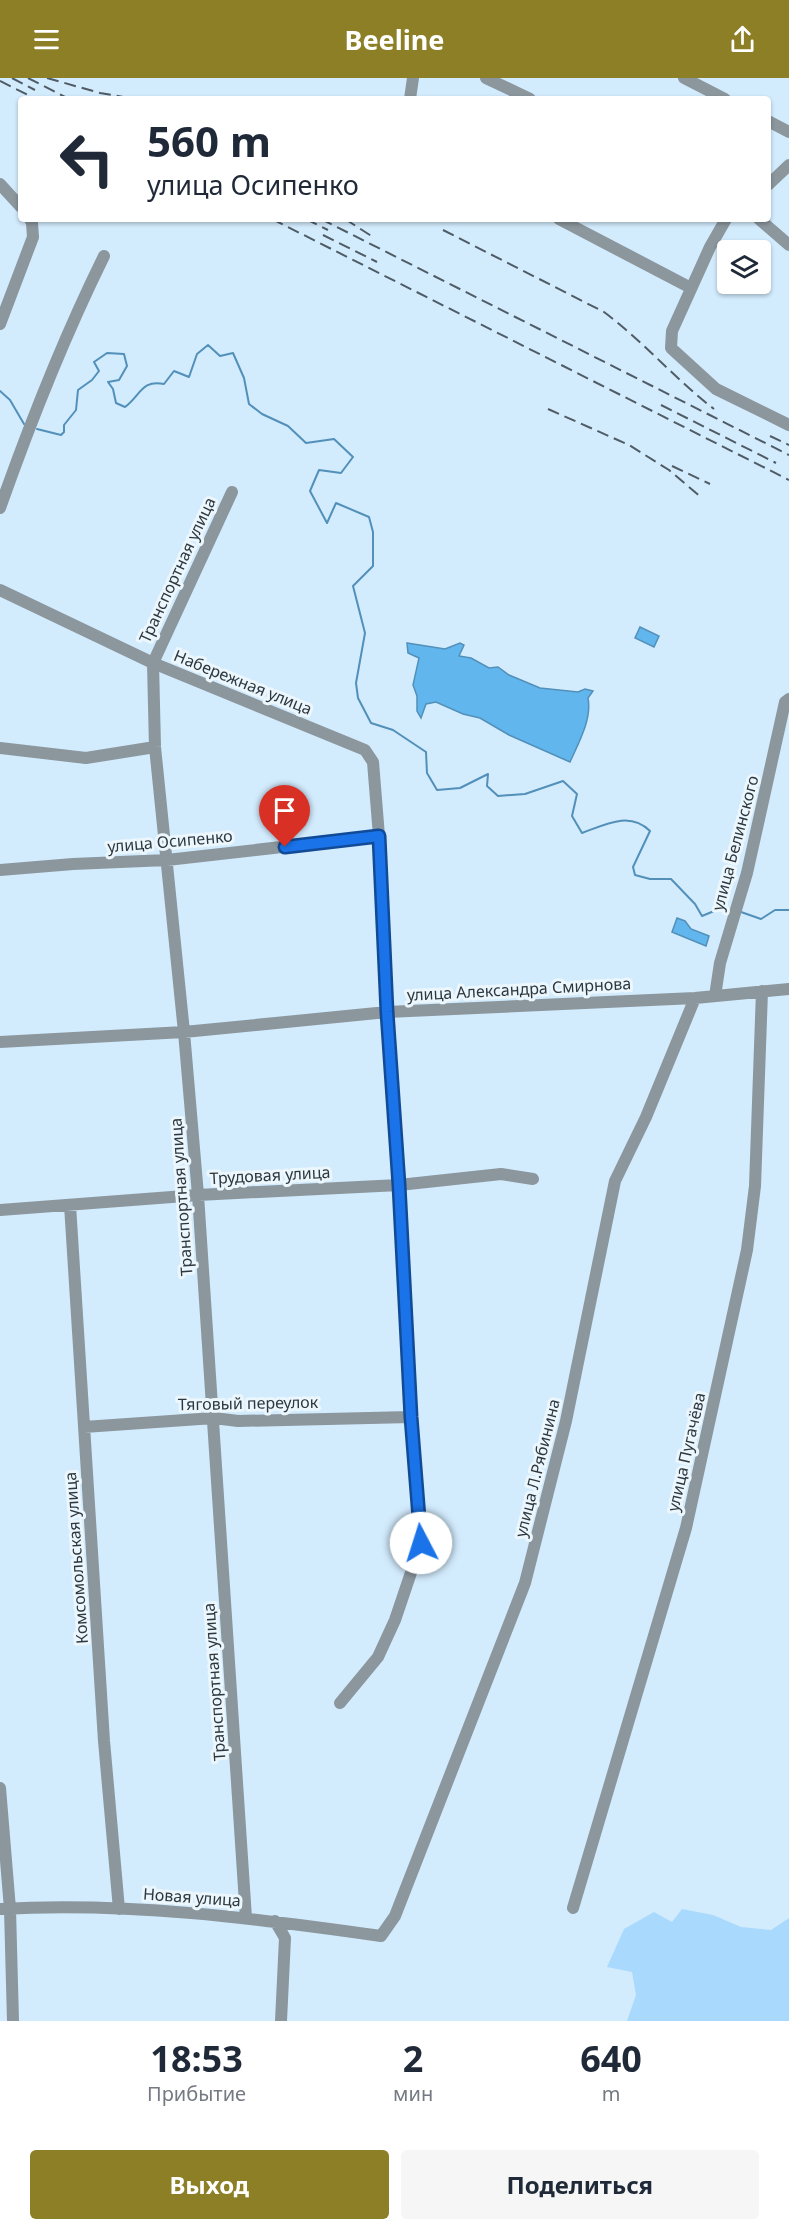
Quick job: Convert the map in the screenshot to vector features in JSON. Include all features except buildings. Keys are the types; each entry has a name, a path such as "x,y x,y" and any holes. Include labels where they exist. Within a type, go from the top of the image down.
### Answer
{"street":[{"path":"410,96 413,78"},
{"path":"486,78 524,96"},
{"path":"693,80 720,96"},
{"path":"771,123 789,132"},
{"path":"771,182 789,165"},
{"path":"0,184 18,204"},
{"path":"0,324 33,237 31,222"},
{"path":"565,222 691,288"},
{"path":"724,222 672,331 672,348 716,389 789,424"},
{"path":"762,222 789,245"},
{"path":"0,508 21,449 85,294 104,256"},
{"name":"Транспортная улица","path":"232,492 153,663 155,747 198,1195 246,1918"},
{"name":"Набережная улица","path":"0,590 153,663 365,750 373,762 379,836"},
{"name":"улица Белинского","path":"715,996 720,963 747,873 785,702 789,699"},
{"path":"0,748 86,758 155,747"},
{"path":"340,1703 378,1657 395,1620 421,1543 411,1417 379,836"},
{"name":"улица Осипенко","path":"0,870 167,860 379,836"},
{"name":"улица Александра Смирнова","path":"0,1042 184,1032 387,1012 696,998 789,989"},
{"name":"улица Пугачёва","path":"573,1908 686,1528 747,1250 755,1186 762,991"},
{"name":"улица Л.Рябинина","path":"381,1936 395,1916 525,1583 566,1420 615,1181 646,1117 696,998"},
{"name":"Трудовая улица","path":"0,1210 198,1195 399,1185 501,1174 533,1179"},
{"name":"Комсомольская улица","path":"70,1205 104,1741 119,1909"},
{"name":"Тяговый переулок","path":"84,1427 213,1418 238,1421 411,1417"},
{"path":"0,1788 5,1909 13,2018 0,2016"},
{"name":"Новая улица","path":"5,1909 119,1909 246,1918 381,1936"},
{"path":"275,1921 285,1938 280,2021"}],"shaded area":[{"path":"640,627 659,636 654,647 635,638"},
{"path":"407,643 445,649 460,643 464,645 459,656 471,658 489,668 498,667 509,675 540,688 578,692 585,689 593,691 588,698 588,714 584,730 570,762 509,735 480,718 463,714 436,702 426,704 421,718 417,711 417,696 413,685 419,658 408,653"},
{"path":"677,918 685,921 691,929 709,936 706,946 672,932"},
{"path":"682,1909 713,1915 741,1927 771,1930 789,1918 789,2021 627,2021 636,1995 632,1972 607,1967 624,1929 654,1912 672,1922"}],"waterway":[{"path":"37,429 61,435 64,432 64,425 76,410 78,390 92,380 99,371 94,362 107,353 124,354 127,366 119,380 108,382 113,389 116,403 125,407 146,386 164,384 174,371 189,377 197,354 208,345 220,356 233,353 244,378 249,404 262,414 288,426 306,443 334,439 353,457 341,473 319,470 310,491 327,523 336,503 369,517 373,532 373,566 353,586 365,633 356,683 358,698 371,723 393,730 426,752 427,773 437,790 460,788 488,774 487,786 498,796 525,794 563,781 577,794 572,816 582,833 609,823 626,820 642,825 650,831 633,867 635,875 650,879 671,879 695,904 702,916 719,909 727,910"},
{"path":"0,391 10,400 24,424"},
{"path":"741,912 761,919 775,910 789,910"}],"railway":[{"path":"12,78 35,90"},
{"path":"28,78 63,96"},
{"path":"47,78 118,96"},
{"path":"0,81 30,96"},
{"path":"278,222 789,480"},
{"path":"312,222 328,230"},
{"path":"327,222 789,455"},
{"path":"350,222 373,237"},
{"path":"443,230 604,312 714,409"},
{"path":"323,235 377,262"},
{"path":"661,405 776,463"},
{"path":"548,409 629,445 669,470 702,498"},
{"path":"770,436 789,445"},
{"path":"672,466 710,484"}],"route":[{"path":"285,847 379,836 411,1417 421,1543"}]}
